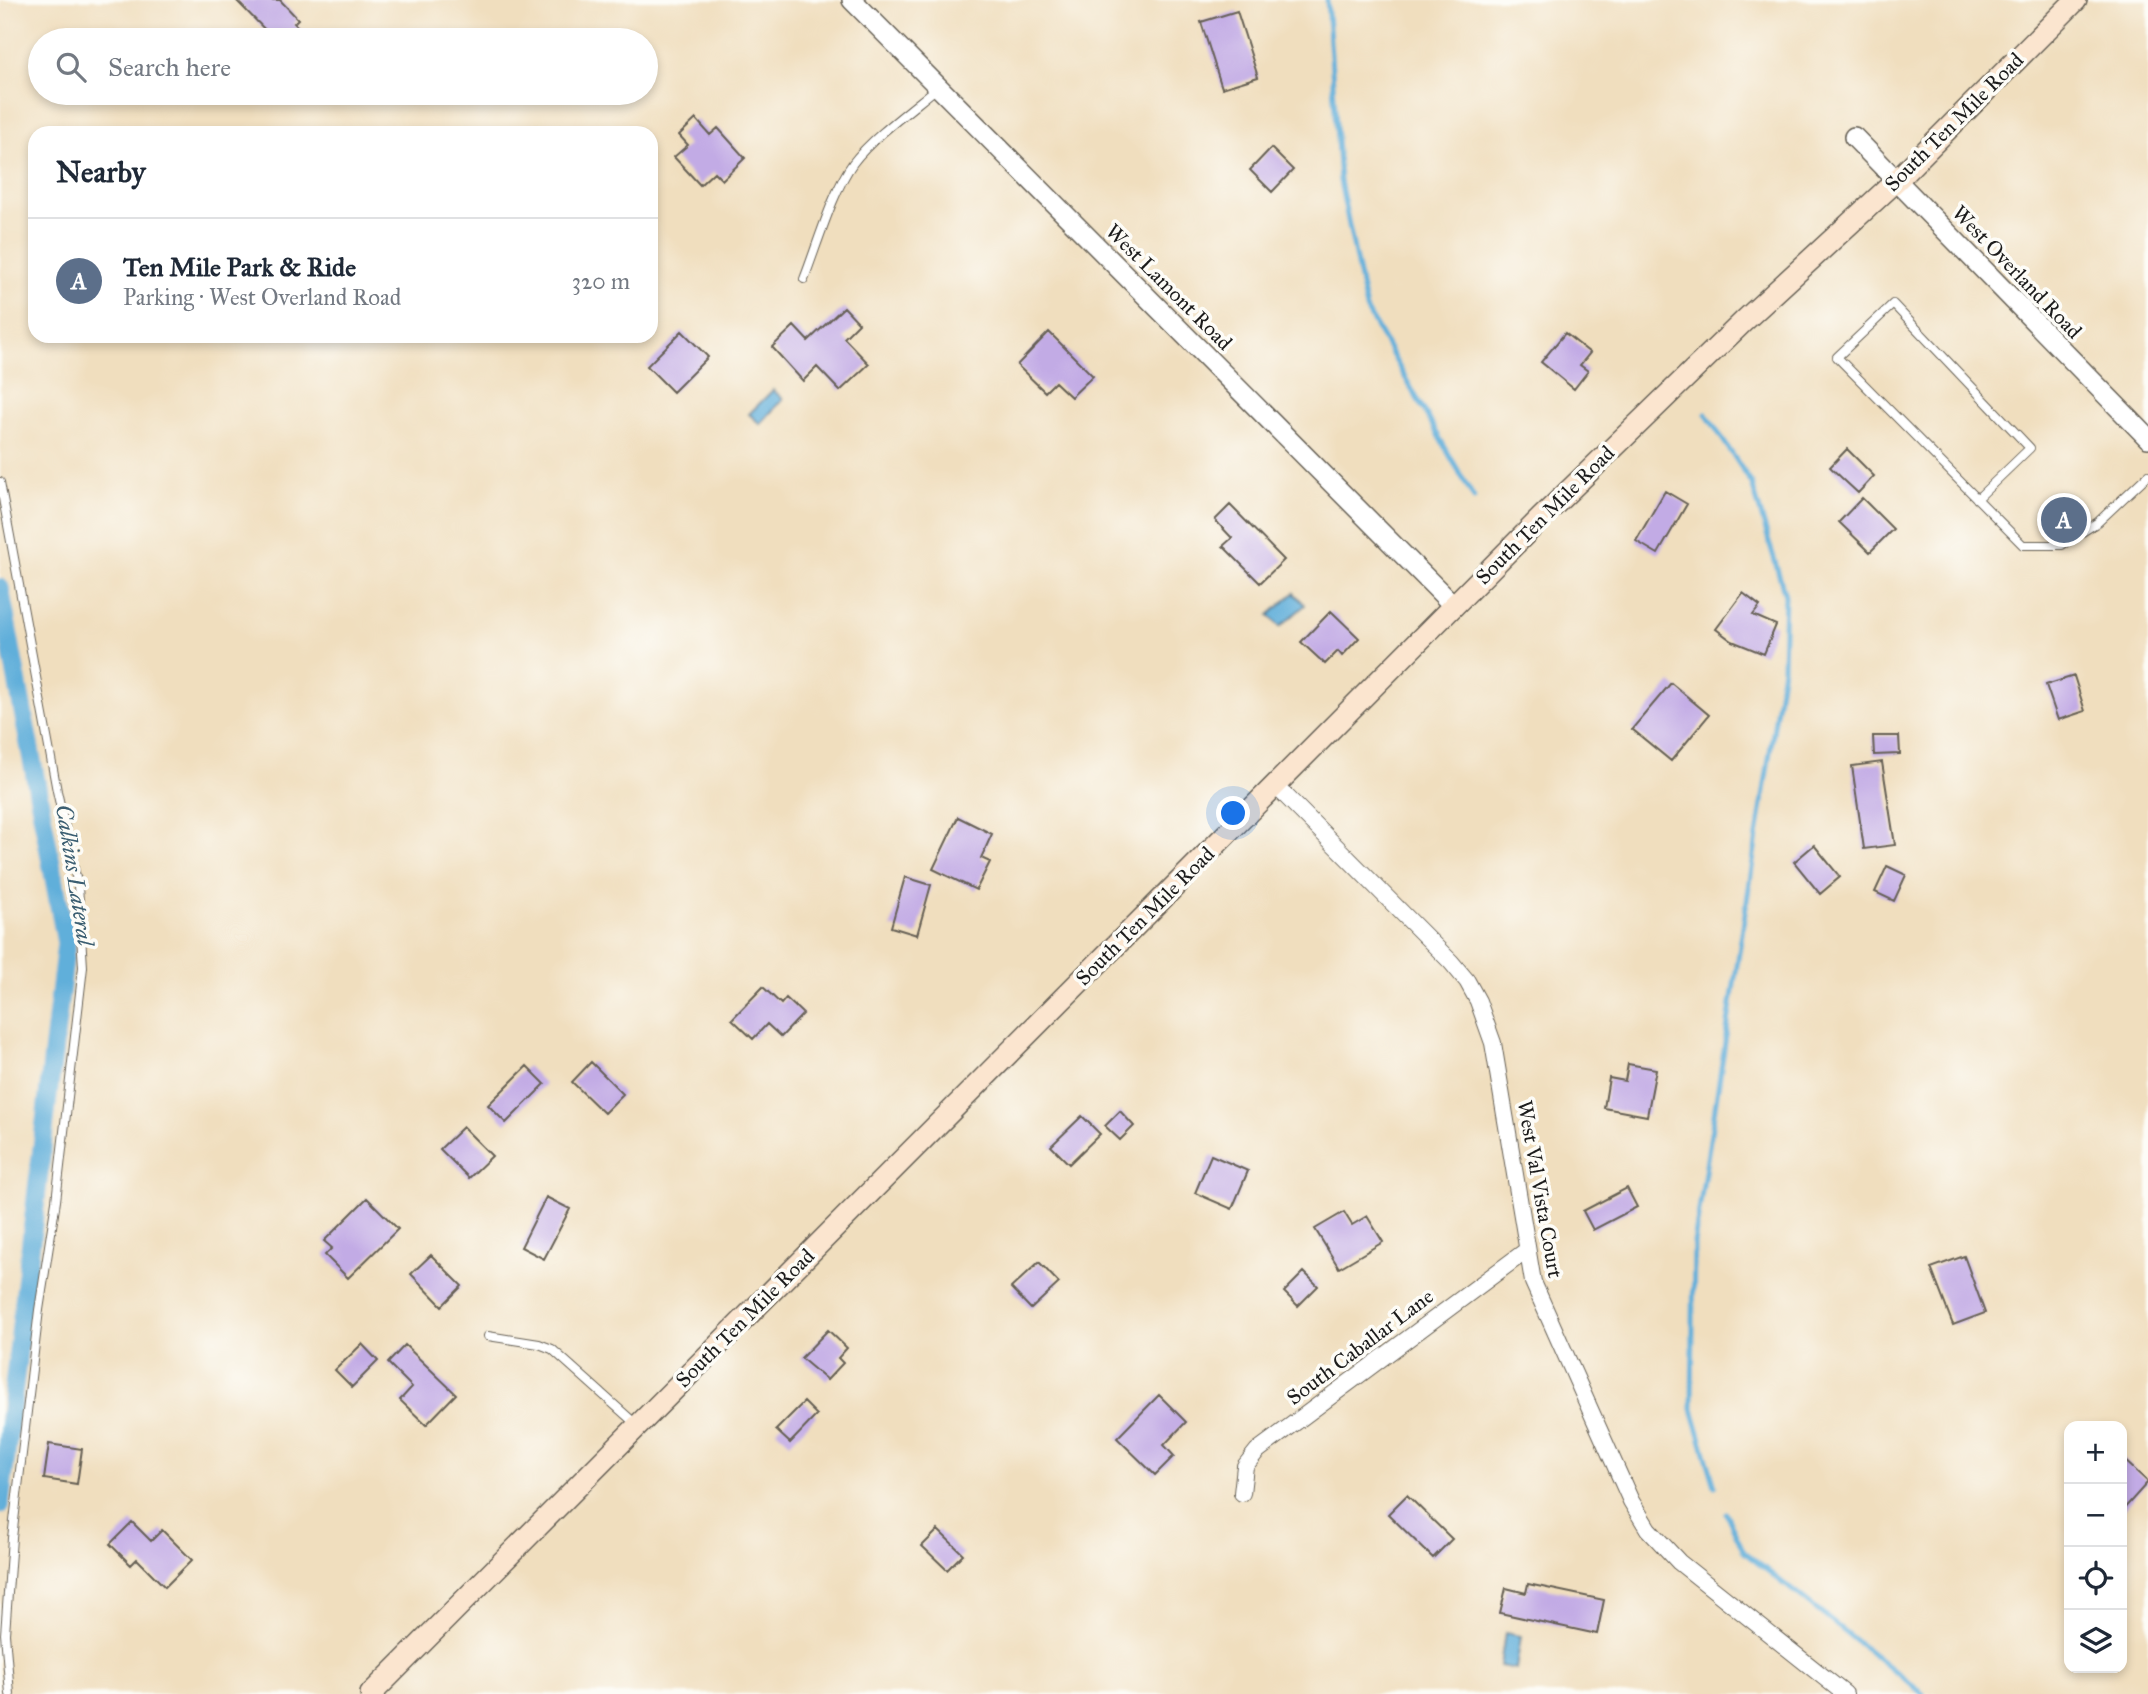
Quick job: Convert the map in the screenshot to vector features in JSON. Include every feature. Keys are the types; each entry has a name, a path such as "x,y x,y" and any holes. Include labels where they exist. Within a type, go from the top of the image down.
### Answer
{"main road":[{"name":"South Ten Mile Road","path":"371,1694 1454,606 1703,360 1896,181 2076,0"}],"street":[{"name":"West Lamont Road","path":"852,0 1454,606"},
{"name":"West Overland Road","path":"1854,137 2148,438"},
{"name":"West Val Vista Court","path":"1275,785 1451,962 1478,1001 1493,1043 1533,1282 1631,1501 1648,1529 1679,1562 1844,1694"},
{"name":"South Caballar Lane","path":"1242,1493 1245,1466 1257,1451 1527,1250"}],"lane":[{"path":"804,279 836,197 852,165 865,150 938,86"},
{"path":"1977,499 2029,447 1893,304 1837,357 1977,499 2023,545 2062,545 2098,522 2148,475"},
{"path":"0,482 57,791 78,886 83,967 12,1538 5,1634 10,1694"},
{"path":"488,1336 539,1344 552,1349 638,1426"}],"water":[{"path":"773,390 783,399 760,424 749,414"},
{"path":"1294,593 1305,605 1280,627 1269,615"},
{"path":"1505,1633 1521,1636 1516,1669 1500,1666"}],"building":[{"path":"236,0 280,0 298,19 294,23 299,28 263,28"},
{"path":"1237,11 1258,77 1222,88 1201,22"},
{"path":"696,119 710,135 718,128 745,158 722,180 714,172 700,185 674,157 688,145 679,135"},
{"path":"1271,148 1293,170 1272,192 1250,170"},
{"path":"844,307 859,323 844,338 869,364 840,391 817,367 803,381 772,347 794,326 808,341"},
{"path":"682,331 708,357 673,392 647,366"},
{"path":"1049,332 1093,376 1071,397 1055,382 1045,392 1017,365"},
{"path":"1565,333 1590,353 1580,365 1588,371 1574,389 1541,362"},
{"path":"1847,449 1874,476 1858,493 1830,467"},
{"path":"1665,491 1687,504 1658,554 1636,541"},
{"path":"1862,498 1893,529 1870,552 1839,522"},
{"path":"1230,505 1284,560 1260,583 1223,546 1232,538 1215,520"},
{"path":"1743,593 1760,606 1753,615 1776,625 1764,654 1732,641 1716,629"},
{"path":"1331,611 1359,638 1342,656 1338,651 1325,664 1301,642"},
{"path":"2074,676 2085,711 2058,720 2046,685"},
{"path":"1671,683 1709,715 1671,761 1632,729"},
{"path":"1873,736 1899,736 1900,754 1874,755"},
{"path":"1882,762 1895,845 1864,849 1852,766"},
{"path":"958,817 992,834 981,858 990,862 976,890 933,869"},
{"path":"1814,845 1840,877 1820,894 1794,862"},
{"path":"1887,866 1906,875 1894,901 1875,892"},
{"path":"905,877 931,885 917,935 891,927"},
{"path":"763,987 781,1004 786,998 803,1014 781,1037 767,1024 753,1039 732,1019"},
{"path":"591,1062 623,1094 604,1113 572,1082"},
{"path":"1628,1064 1656,1069 1647,1116 1604,1108 1609,1078 1625,1081"},
{"path":"527,1066 545,1084 506,1123 488,1105"},
{"path":"1120,1111 1134,1126 1120,1140 1105,1126"},
{"path":"1082,1116 1100,1134 1069,1164 1051,1146"},
{"path":"463,1127 492,1156 469,1178 440,1149"},
{"path":"1211,1155 1248,1171 1232,1209 1195,1193"},
{"path":"1627,1188 1637,1207 1593,1230 1583,1211"},
{"path":"546,1197 570,1209 544,1259 521,1247"},
{"path":"367,1198 398,1229 348,1278 325,1255 332,1248 324,1241"},
{"path":"1344,1212 1352,1225 1367,1216 1383,1242 1339,1268 1315,1229"},
{"path":"431,1255 462,1286 442,1306 411,1274"},
{"path":"1964,1256 1985,1313 1953,1325 1931,1268"},
{"path":"1039,1262 1059,1283 1031,1309 1011,1288"},
{"path":"1304,1272 1318,1286 1298,1306 1284,1292"},
{"path":"828,1330 847,1348 838,1358 843,1363 827,1380 801,1358"},
{"path":"362,1344 378,1361 352,1387 335,1370"},
{"path":"405,1345 456,1394 426,1425 400,1400 412,1387 388,1363"},
{"path":"1159,1395 1186,1422 1164,1445 1174,1456 1155,1475 1117,1438"},
{"path":"804,1402 817,1415 790,1443 776,1430"},
{"path":"49,1444 82,1449 77,1484 44,1479"},
{"path":"2127,1463 2148,1482 2127,1505"},
{"path":"1407,1495 1452,1539 1433,1558 1388,1514"},
{"path":"132,1522 151,1541 162,1530 192,1560 165,1587 137,1559 131,1565 110,1544"},
{"path":"938,1530 963,1554 947,1570 922,1546"},
{"path":"1528,1584 1604,1600 1597,1634 1500,1613 1506,1588 1526,1593"}],"waterway":[{"path":"1327,0 1340,181 1366,309 1474,498"},
{"path":"1706,414 1752,484 1785,595 1783,668 1694,1243 1692,1409 1715,1486"},
{"name":"Calkins Lateral","path":"0,588 66,943 0,1505"},
{"path":"1726,1513 1744,1552 1923,1694"}],"place":[{"name":"Ten Mile Park & Ride","path":"2064,520"}]}
